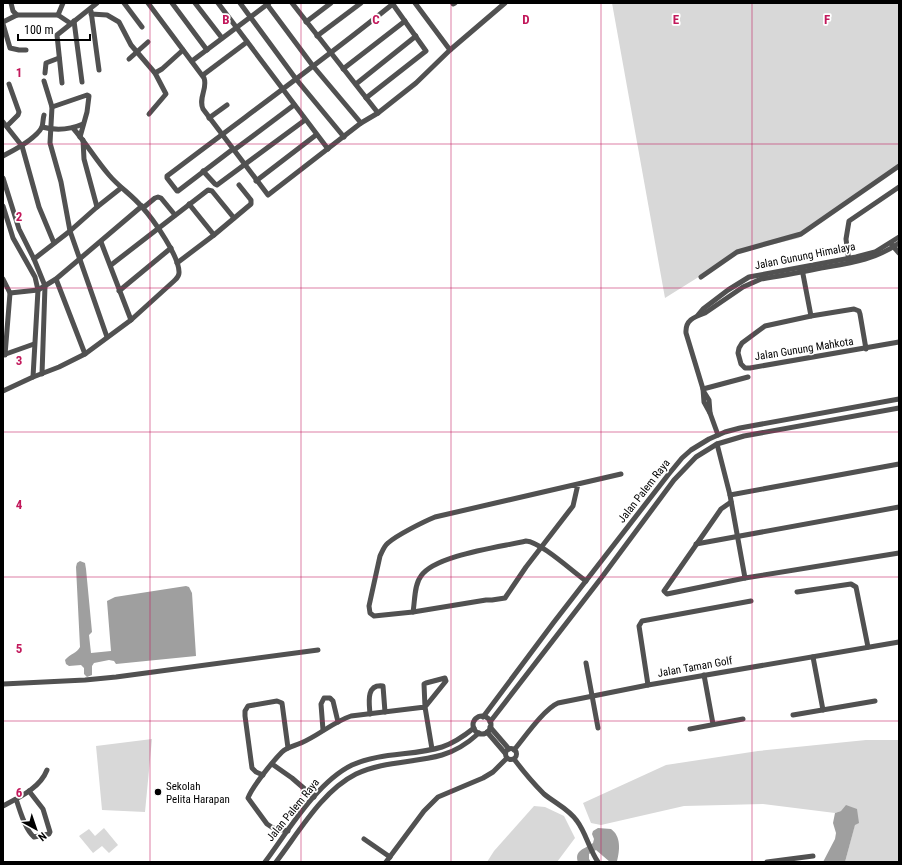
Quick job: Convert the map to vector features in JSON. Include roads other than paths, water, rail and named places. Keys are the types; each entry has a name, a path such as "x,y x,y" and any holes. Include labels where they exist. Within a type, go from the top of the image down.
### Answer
{"street":[{"path":"11,3 13,11 17,15"},
{"path":"58,15 63,3"},
{"path":"62,83 56,36 72,22 91,11 97,3"},
{"path":"124,3 142,26"},
{"path":"148,3 202,76 205,82 201,104 203,109 266,194 269,195 361,123 378,113 416,83 450,50 505,3"},
{"path":"172,3 207,50"},
{"path":"195,3 222,38"},
{"path":"218,3 282,90 328,149"},
{"path":"240,3 296,79 344,137"},
{"path":"192,61 268,3 313,66 361,123"},
{"path":"301,3 294,5 378,113"},
{"path":"306,22 331,3"},
{"path":"317,36 361,3"},
{"path":"294,105 203,171 178,192 166,178 331,53 393,3 426,51 366,98"},
{"path":"415,3 450,50"},
{"path":"91,11 107,15 118,22 131,45 155,74 166,94 149,114"},
{"path":"91,11 99,70"},
{"path":"26,50 10,48 3,23 17,15 58,15 72,22"},
{"path":"343,69 405,21"},
{"path":"72,22 82,82"},
{"path":"356,84 416,36"},
{"path":"129,60 148,42"},
{"path":"202,76 247,42"},
{"path":"155,74 184,50"},
{"path":"45,73 46,63 59,58"},
{"path":"44,81 52,107 50,143 61,182 70,231 107,337"},
{"path":"7,126 19,112 9,84"},
{"path":"52,107 88,95 90,98 83,124 82,138 84,159 96,207"},
{"path":"209,118 227,105"},
{"path":"3,156 22,146 42,127 44,115"},
{"path":"203,171 216,185 305,120"},
{"path":"3,122 22,146 39,207 54,243"},
{"path":"42,127 51,130 74,128 83,124"},
{"path":"3,391 84,354 130,320 174,281 179,274 177,263 171,248 143,207 121,188 101,166 74,128"},
{"path":"256,180 316,135"},
{"path":"701,277 737,252 801,234 899,166"},
{"path":"3,178 19,230 34,259 45,286 42,374"},
{"path":"177,263 214,235 250,204 251,202 239,184"},
{"path":"849,261 846,239 850,221 899,187"},
{"path":"34,259 121,188"},
{"path":"111,265 209,190 212,191 234,218"},
{"path":"10,293 38,290 56,279 155,198 161,198 175,215"},
{"path":"189,204 214,235"},
{"path":"3,206 13,238 35,277 38,290 33,377"},
{"name":"Jalan Gunung Himalaya","path":"718,435 710,413 709,400 703,389 686,328 688,322 698,315 705,313 749,284 802,269 876,256 892,245 899,237"},
{"path":"101,242 111,265 130,320"},
{"name":"Jalan Gunung Himalaya","path":"892,245 899,243"},
{"path":"892,245 899,253"},
{"path":"119,291 171,248"},
{"path":"802,269 811,316"},
{"path":"3,279 10,293 4,355 34,344"},
{"path":"56,279 84,354"},
{"name":"Jalan Gunung Mahkota","path":"866,349 860,314 854,309 768,325 755,332 740,346 738,353 742,366 745,368 750,368 866,349 899,342"},
{"path":"703,389 748,377"},
{"name":"Jalan Palem Raya","path":"483,717 554,622 668,475 682,458 691,450 718,435 740,428 899,399"},
{"name":"Jalan Palem Raya","path":"489,727 674,480 696,457 717,444 744,436 899,408"},
{"path":"717,444 730,495 745,578"},
{"path":"730,495 899,464"},
{"path":"578,484 573,506 505,598 413,612 374,616 369,611 380,556 388,543 420,523 435,517 621,474"},
{"path":"731,502 721,509 696,544 664,591 667,594 745,578 899,553"},
{"path":"696,544 899,507"},
{"path":"413,612 420,577 425,571 438,562 526,541 542,548 586,581"},
{"path":"797,592 851,584 854,585 856,587 868,647"},
{"path":"648,685 639,626 642,621 751,601"},
{"name":"Jalan Taman Golf","path":"388,860 424,811 438,797 483,778 493,772 555,704 648,685 899,642"},
{"path":"3,684 55,682 116,677 318,650"},
{"path":"813,657 823,710"},
{"path":"586,663 598,728"},
{"path":"704,675 713,724"},
{"path":"288,831 273,828 248,796 282,752 351,716 425,707 446,681 445,678 424,684 425,707 432,749"},
{"path":"370,714 370,695 375,686 383,686 385,712"},
{"path":"323,730 321,704 324,698 330,698 333,701 338,722"},
{"path":"263,775 256,772 252,768 245,716 245,711 248,706 277,701 281,702 288,748"},
{"path":"792,716 875,701"},
{"path":"489,727 479,734 474,728 474,722 477,718 483,717 509,753 510,760 514,759 531,781 545,794 568,811 578,822 597,861"},
{"path":"690,729 743,719"},
{"name":"Jalan Palem Raya","path":"265,862 315,796 339,774 352,765 380,756 432,749 458,740 474,728"},
{"name":"Jalan Palem Raya","path":"276,862 321,802 343,782 368,769 387,764 428,759 444,754 459,748 479,734"},
{"path":"509,753 516,755 514,759"},
{"path":"272,764 315,796"},
{"path":"3,806 29,791 41,781 47,770"},
{"path":"16,799 31,836 34,837 48,834 50,832 44,812 29,791"},
{"path":"364,839 388,860"},
{"path":"767,862 813,856"}],"place":[{"name":"Sekolah Pelita Harapan","path":"158,792"}]}
